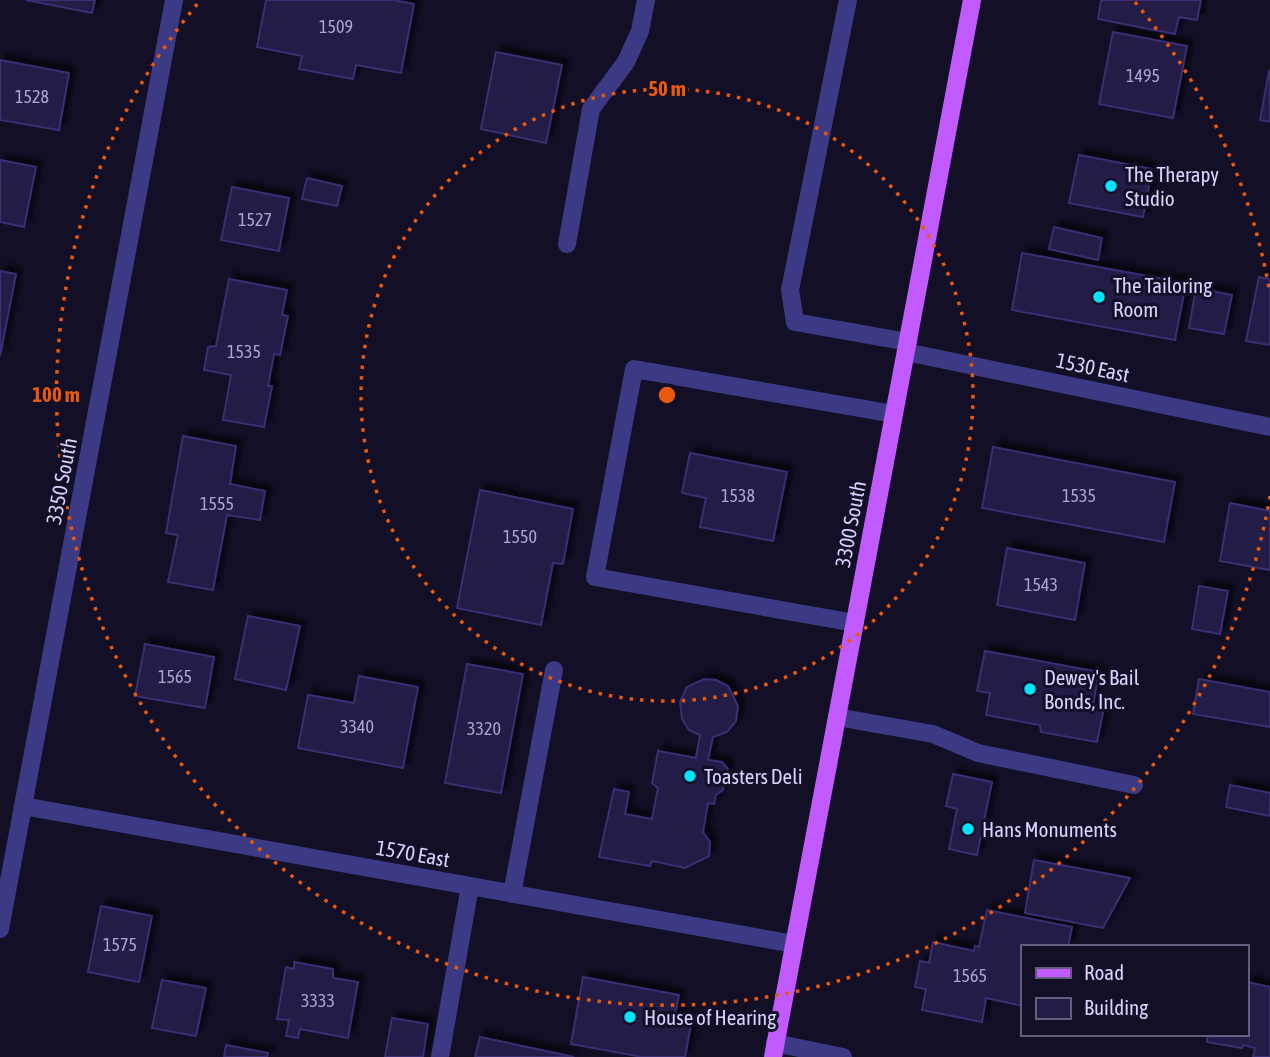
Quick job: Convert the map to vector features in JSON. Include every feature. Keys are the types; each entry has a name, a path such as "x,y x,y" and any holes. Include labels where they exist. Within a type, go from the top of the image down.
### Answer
{"main road":[{"name":"3300 South","path":"774,1050 972,0"}],"street":[{"name":"3350 South","path":"0,929 174,0"},
{"path":"567,244 591,109 626,62 640,31 646,0"},
{"name":"1530 East","path":"848,0 790,290 795,322 1270,426"},
{"path":"855,623 595,577 634,369 894,414"},
{"path":"512,894 554,670"},
{"path":"837,717 933,734 978,753 1134,786"},
{"name":"1570 East","path":"23,806 794,944"},
{"path":"440,1057 470,886"},
{"path":"774,1050 843,1057"}],"building":[{"path":"26,0 95,0 92,13"},
{"path":"266,0 393,0 414,4 401,73 356,65 353,79 299,69 302,56 257,47"},
{"path":"1101,0 1201,0 1197,20 1179,17 1175,34 1098,19"},
{"path":"1113,32 1187,46 1173,118 1099,104"},
{"path":"496,52 562,65 546,143 481,129"},
{"path":"0,60 69,73 59,130 0,120"},
{"path":"1270,71 1270,122 1260,120"},
{"name":"The Therapy Studio","path":"1079,155 1152,169 1143,217 1069,203"},
{"path":"0,160 36,167 24,227 0,222"},
{"path":"307,178 342,186 337,206 302,199"},
{"path":"232,187 289,198 279,251 221,240"},
{"path":"1054,227 1102,238 1098,260 1049,249"},
{"name":"The Tailoring Room","path":"1022,253 1186,283 1175,340 1012,310"},
{"path":"0,271 16,274 0,356"},
{"path":"1259,277 1270,279 1270,345 1246,341"},
{"path":"229,279 287,290 282,315 288,316 280,355 274,354 268,386 272,386 264,427 223,420 231,375 204,370 208,347 216,346"},
{"path":"1196,288 1232,295 1224,334 1189,328"},
{"path":"183,436 236,446 230,484 265,491 260,520 227,515 213,590 168,582 178,535 166,533"},
{"path":"993,447 1175,482 1164,542 982,508"},
{"path":"690,453 787,472 773,541 700,527 706,498 682,493"},
{"path":"480,490 573,509 563,564 553,563 541,625 457,608"},
{"path":"1230,503 1270,511 1270,570 1220,561"},
{"path":"1007,548 1085,563 1075,620 997,605"},
{"path":"1199,586 1228,591 1220,634 1192,629"},
{"path":"248,616 300,626 286,690 235,679"},
{"path":"145,644 214,657 205,708 135,696"},
{"path":"985,651 1099,672 1093,705 1104,708 1097,742 1041,732 1040,725 986,715 990,693 977,691"},
{"path":"467,664 523,674 501,793 445,783"},
{"path":"359,676 418,687 403,768 298,748 308,695 354,703"},
{"name":"Toasters Deli","path":"704,679 716,680 728,686 738,706 736,721 727,732 713,737 708,760 722,762 728,769 723,790 716,795 714,804 708,803 703,832 710,842 709,856 685,868 652,861 650,866 599,857 614,789 629,792 625,814 652,819 658,788 652,783 658,751 696,758 700,735 689,730 682,719 680,702 687,687"},
{"path":"1199,679 1270,692 1270,727 1193,714"},
{"name":"Hans Monuments","path":"953,774 992,782 977,855 949,849 957,809 946,806"},
{"path":"1230,785 1270,793 1270,816 1226,807"},
{"path":"1034,860 1130,878 1103,928 1025,913"},
{"path":"101,906 152,916 139,982 88,972"},
{"path":"987,910 1072,927 1068,945 1021,945 1021,1006 986,998 982,1022 922,1010 926,989 915,987 920,961 929,963 933,942 974,951 975,946 979,947"},
{"path":"294,962 333,969 333,978 358,982 348,1038 300,1029 298,1038 286,1036 289,1020 277,1019 286,967 294,969"},
{"name":"House of Hearing","path":"583,977 679,995 675,1015 692,1019 685,1057 642,1057 571,1044"},
{"path":"162,980 206,988 196,1036 152,1028"},
{"path":"1249,982 1270,987 1270,1057 1253,1057 1255,1048 1243,1045 1242,1048 1207,1042 1208,1036 1249,1036"},
{"path":"392,1018 428,1024 423,1057 385,1057"},
{"path":"480,1037 574,1057 475,1057"},
{"path":"226,1045 268,1053 267,1057 224,1057"}],"place":[{"name":"The Therapy Studio","path":"1111,186"},
{"name":"The Tailoring Room","path":"1099,297"},
{"name":"Dewey's Bail Bonds, Inc.","path":"1030,689"},
{"name":"Toasters Deli","path":"690,776"},
{"name":"Hans Monuments","path":"968,829"},
{"name":"House of Hearing","path":"630,1017"}]}
